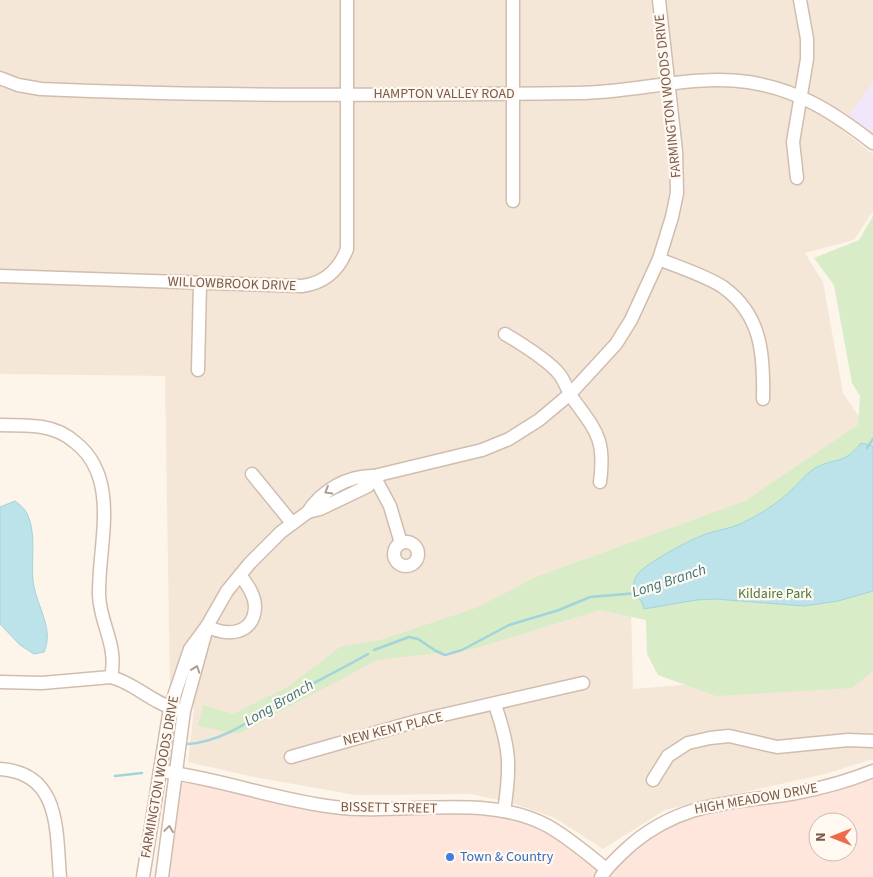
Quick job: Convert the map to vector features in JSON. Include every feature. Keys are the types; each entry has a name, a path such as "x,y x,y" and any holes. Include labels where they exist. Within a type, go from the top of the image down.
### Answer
{"street":[{"name":"WILLOWBROOK DRIVE","path":"0,276 302,286 326,278 338,267 347,249 348,237 348,0"},
{"path":"513,0 513,201"},
{"name":"FARMINGTON WOODS DRIVE","path":"162,877 184,711 207,626 214,611 240,575 268,545 292,523 308,512 315,500 333,488 351,479 374,476 499,444 539,420 570,394 624,332 638,308 659,259 672,217 677,188 676,150 659,0"},
{"path":"797,178 793,142 808,59 807,39 800,0"},
{"name":"HAMPTON VALLEY ROAD","path":"0,78 32,88 48,90 188,95 596,93 711,81 746,82 800,96 846,122 873,143"},
{"path":"659,259 722,287 740,303 754,325 762,346 763,399"},
{"path":"198,370 200,283"},
{"path":"505,334 560,375 570,394 590,419 598,436 603,460 600,482"},
{"path":"0,425 42,427 56,430 70,437 84,449 94,462 103,494 99,594 111,642 113,667 111,677"},
{"path":"252,474 292,523"},
{"path":"374,476 390,506 401,543"},
{"path":"207,626 216,631 234,633 244,628 251,620 255,608 253,597 240,575"},
{"name":"FARMINGTON WOODS DRIVE","path":"143,877 170,708 190,649 207,626"},
{"path":"0,682 42,683 111,677 120,679 170,708 184,711"},
{"name":"NEW KENT PLACE","path":"291,757 417,721 495,705 584,683"},
{"path":"495,705 509,755 509,780 504,811"},
{"path":"652,780 668,756 688,743 710,738 729,736 777,747 848,740 873,741"},
{"path":"0,769 31,778 42,788 50,800 53,808 60,877"},
{"name":"BISSETT STREET","path":"160,771 176,773 299,802 337,808 371,810 483,808 504,811 547,825 604,873"},
{"name":"HIGH MEADOW DRIVE","path":"604,873 646,833 687,811 721,803 820,788 846,782 873,771"}],"shaded area":[{"path":"0,0 873,0 873,82 841,129 873,154 873,211 854,240 805,253 823,282 843,393 866,427 631,606 633,689 848,671 873,653 873,759 825,774 665,810 603,849 555,818 512,803 471,794 355,795 254,777 188,762 194,708 170,694 165,376 0,374"},
{"path":"873,82 873,143 845,122"},
{"path":"873,771 873,877 166,877 179,782 210,786 332,812 366,815 398,816 399,810 483,808 547,825 606,869 661,823"}],"green space":[{"name":"Kildaire Park","path":"873,216 873,671 852,688 716,696 658,675 647,654 646,620 600,610 473,649 377,660 238,734 198,726 203,705 233,714 289,686 340,647 380,640 476,608 536,577 745,501 858,425 860,396 852,383 834,285 814,258 859,240"}],"water":[{"path":"861,443 873,446 873,591 838,601 804,606 715,599 696,600 644,609 634,590 634,581 642,570 660,557 693,540 737,525 757,515 791,491 815,468 845,458"},
{"path":"15,501 25,510 31,526 34,589 46,625 47,643 44,652 34,654 20,645 0,624 0,507"}],"waterway":[{"name":"Long Branch","path":"867,448 873,439"},
{"name":"Long Branch","path":"374,650 409,637 418,639 445,655 462,650 509,625 559,610 590,597 638,593"},
{"name":"Long Branch","path":"188,744 204,741 234,730 292,695 368,654"},
{"name":"Long Branch","path":"115,776 142,773"}],"place":[{"name":"Town & Country","path":"450,857"}]}
